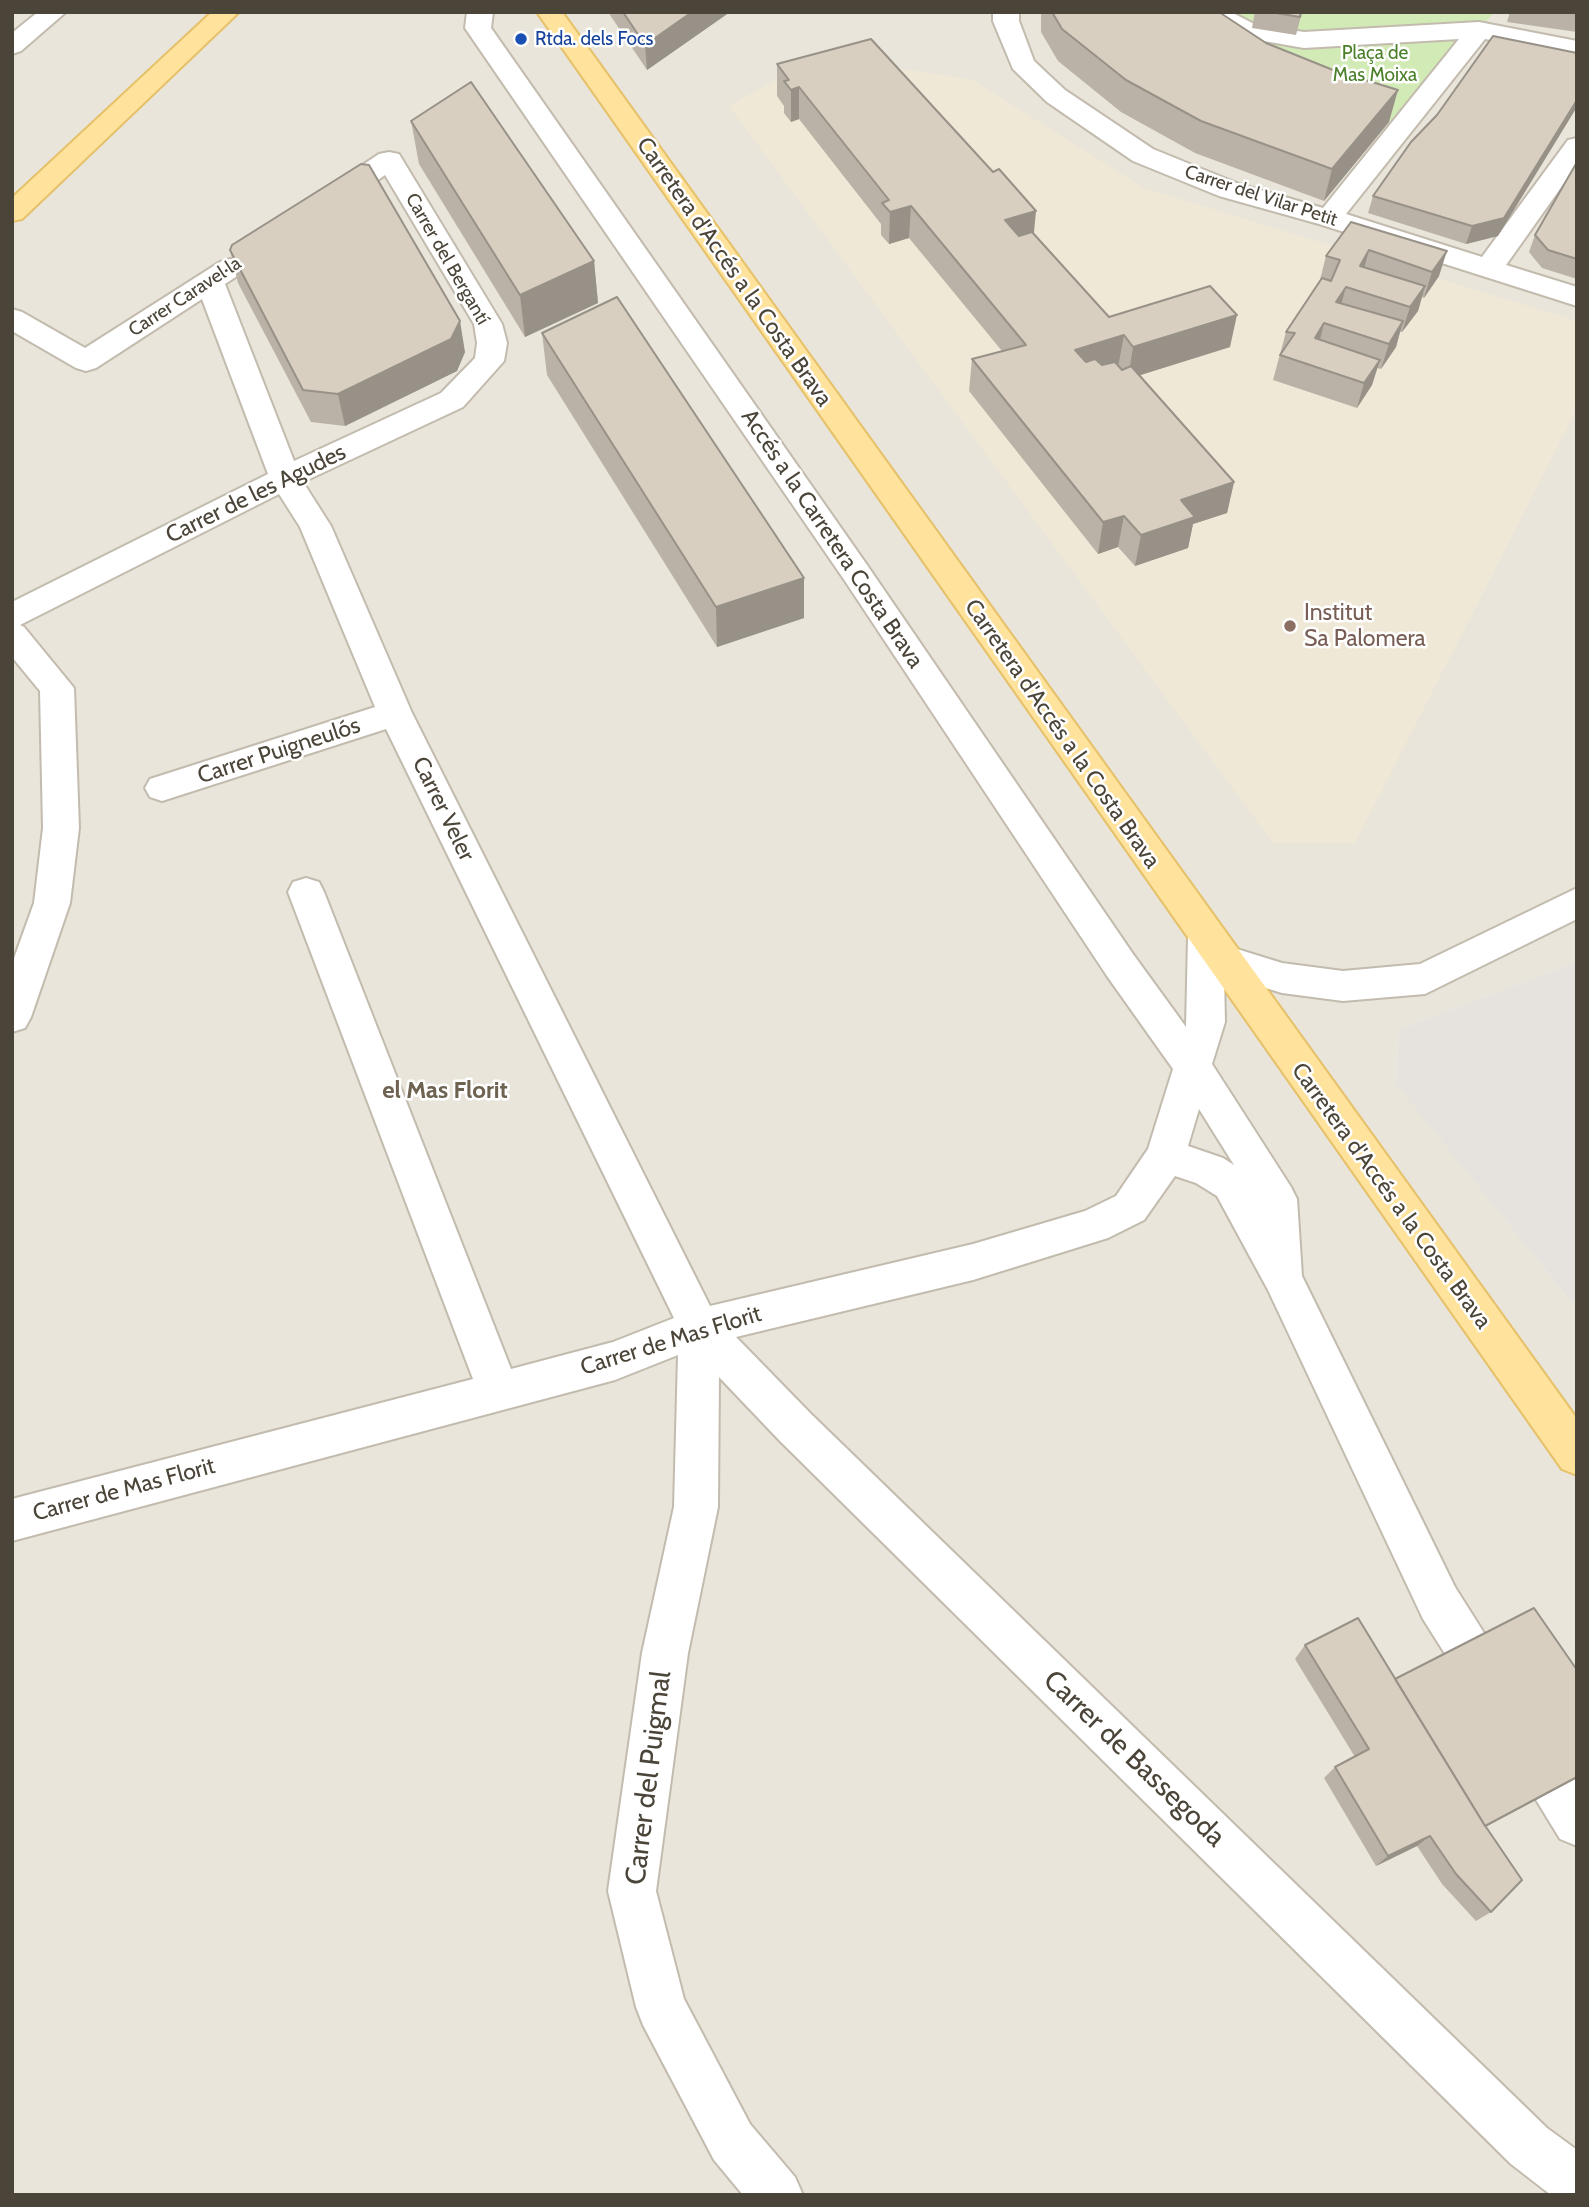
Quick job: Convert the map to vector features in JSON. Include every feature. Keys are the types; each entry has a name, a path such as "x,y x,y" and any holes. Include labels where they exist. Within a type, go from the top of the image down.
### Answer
{"main road":[{"path":"12,213 227,12"},
{"name":"Carretera d'Accés a la Costa Brava","path":"549,12 1577,1455"}],"street":[{"path":"12,46 54,12"},
{"name":"Accés a la Carretera Costa Brava","path":"480,12 478,28 856,573 1120,965 1192,1065 1277,1199 1282,1277"},
{"name":"Carrer del Vilar Petit","path":"1006,12 1006,21 1022,64 1056,96 1143,155 1229,190 1329,218 1577,297"},
{"path":"1211,12 1250,32 1304,40 1479,30 1577,49"},
{"path":"1329,218 1479,30"},
{"path":"1489,268 1575,151"},
{"name":"Carrer del Bergantí","path":"303,218 389,160 488,324 492,343 489,361"},
{"name":"Carrer Caravel·la","path":"12,318 86,361 257,250"},
{"name":"Carrer Veler","path":"210,281 285,478 316,526 395,713 699,1327"},
{"name":"Carrer de les Agudes","path":"12,616 285,478 452,400 489,361"},
{"path":"12,635 57,688 61,828 52,903 12,1017"},
{"name":"Carrer Puigneulós","path":"162,788 395,713"},
{"path":"306,892 499,1391"},
{"path":"1214,948 1282,978 1343,986 1425,979 1577,902"},
{"name":"Carrer de Mas Florit","path":"12,1520 615,1361 699,1327 973,1262 1094,1226 1130,1208 1166,1156 1206,1022 1214,948"},
{"path":"1166,1156 1209,1170 1231,1184 1282,1277 1439,1603 1577,1822"},
{"name":"Carrer de Bassegoda","path":"699,1327 795,1427 1529,2146 1577,2182"},
{"name":"Carrer del Puigmal","path":"699,1327 696,1507 665,1653 632,1891 661,2007 732,2142 777,2195"}],"shaded area":[{"path":"12,12 1577,12 1577,962 1399,1029 1396,1083 1577,1309 1577,2195 12,2195"},
{"name":"Institut Sa Palomera","path":"847,60 973,80 1144,188 1577,321 1577,409 1355,843 1273,843 729,106 798,68"},
{"path":"1577,962 1577,1309 1396,1084 1399,1029"}],"green space":[{"name":"Plaça de Mas Moixa","path":"1100,12 1495,12 1389,122 1326,102"}],"building":[{"path":"623,12 692,12 645,45"},
{"path":"1052,12 1219,12 1266,43 1333,70 1398,90 1332,169 1201,121 1126,80 1062,29"},
{"path":"1270,12 1301,12 1300,17"},
{"path":"1493,36 1577,53 1577,100 1504,218 1472,226 1373,196 1411,142 1437,115"},
{"path":"871,39 993,172 999,169 1036,211 1005,220 1019,236 1032,232 1109,317 1210,286 1237,315 1133,347 1124,335 1075,350 1086,362 1095,359 1102,365 1115,362 1122,370 1131,366 1234,482 1181,500 1195,517 1141,535 1124,516 1103,522 972,359 1026,345 911,206 890,212 882,203 889,200 799,87 791,90 784,81 789,80 777,64"},
{"path":"471,82 594,261 520,295 411,121"},
{"path":"1577,162 1577,259 1548,250 1535,235"},
{"path":"361,164 369,165 460,321 451,339 338,394 303,390 230,250 232,245"},
{"path":"1351,222 1447,251 1432,272 1369,250 1360,266 1425,286 1410,307 1346,287 1336,302 1403,321 1389,344 1324,323 1315,338 1380,360 1364,383 1280,355 1295,333 1286,332 1322,278 1331,281 1340,260 1326,256"},
{"path":"617,297 804,578 716,607 542,333"},
{"path":"1534,1608 1577,1670 1577,1777 1485,1826 1395,1679"},
{"path":"1358,1618 1484,1824 1522,1880 1491,1912 1456,1874 1430,1836 1388,1856 1335,1767 1369,1749 1305,1645"}],"place":[{"name":"Rtda. dels Focs","path":"521,39"},
{"name":"Institut Sa Palomera","path":"1290,626"}],"district":[{"name":"el Mas Florit","path":"445,1091"}]}
